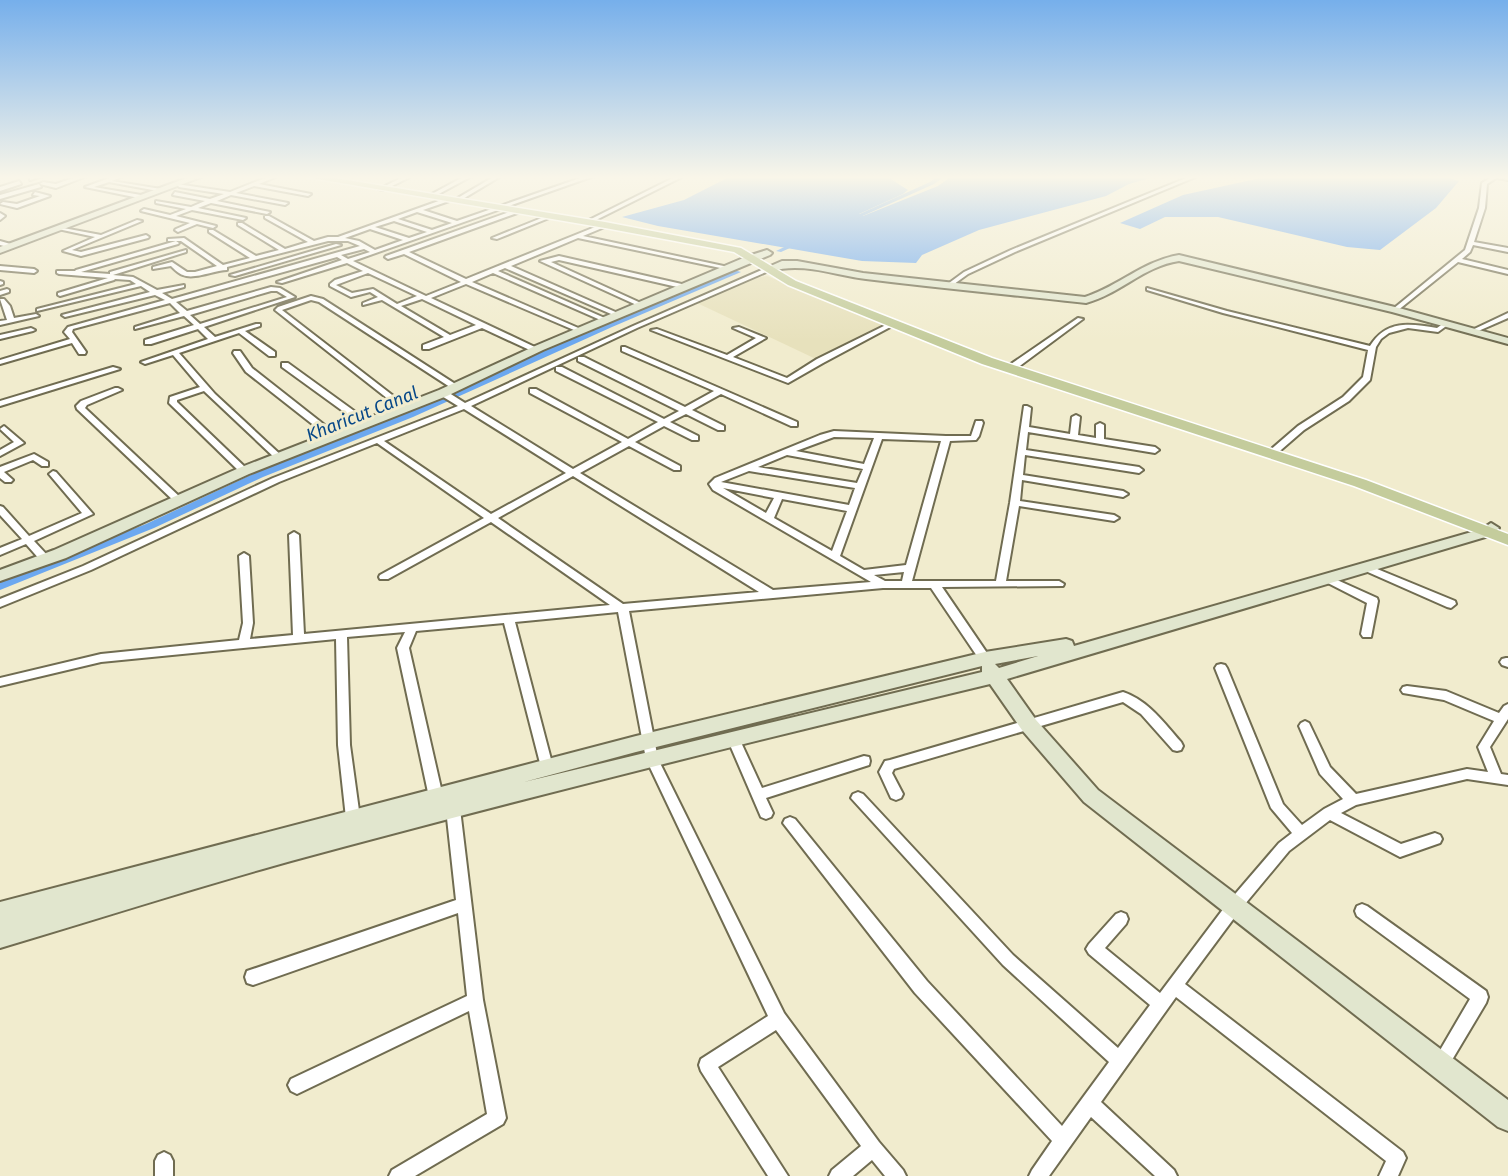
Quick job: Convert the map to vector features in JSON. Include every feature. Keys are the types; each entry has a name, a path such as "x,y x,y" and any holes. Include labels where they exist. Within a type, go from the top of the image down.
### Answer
{"main road":[{"path":"638,231 737,250 751,258 776,266 796,281 820,292 979,355 1271,452 1508,535"},
{"path":"644,231 767,253 792,283 892,324 987,361 1271,452"},
{"path":"1482,527 1508,540"}],"street":[{"path":"4,246 45,231"},
{"path":"4,246 51,231"},
{"path":"74,231 100,236"},
{"path":"113,231 66,251 81,254 146,237"},
{"path":"134,231 156,242 182,238 242,282"},
{"path":"216,231 255,258"},
{"path":"256,231 283,250"},
{"path":"294,231 312,242"},
{"path":"233,275 366,231"},
{"path":"381,231 410,240"},
{"path":"280,282 436,231"},
{"path":"388,257 463,231"},
{"path":"495,237 511,231"},
{"path":"396,306 467,282 593,231"},
{"path":"948,286 966,273 1062,231"},
{"path":"1395,310 1457,260 1473,240 1476,231"},
{"path":"580,237 730,268"},
{"path":"155,268 172,264 188,275 326,239 361,244 375,252"},
{"path":"1473,240 1508,243"},
{"path":"1473,240 1508,250"},
{"path":"339,241 351,251"},
{"path":"69,273 176,243"},
{"path":"82,352 68,332 69,328 76,325 365,247"},
{"path":"106,275 184,251"},
{"path":"404,252 580,331"},
{"path":"0,576 121,528 243,471 443,393 534,350 767,253"},
{"path":"531,256 641,305"},
{"path":"340,257 534,350"},
{"path":"544,262 559,258 686,286"},
{"path":"0,603 87,568 276,480 465,406 635,327 776,266 797,264 862,276 1086,300 1112,291 1155,262 1179,258 1395,310 1508,341"},
{"path":"1457,260 1508,272"},
{"path":"506,266 618,315"},
{"path":"0,268 34,271"},
{"path":"368,271 332,285 351,295 371,290"},
{"path":"493,271 605,320"},
{"path":"59,272 131,278 171,301 213,340"},
{"path":"60,294 119,277"},
{"path":"348,278 356,282"},
{"path":"0,324 143,284"},
{"path":"65,315 182,286"},
{"path":"363,286 450,338"},
{"path":"137,328 274,289 292,297 148,342"},
{"path":"1149,289 1225,312 1371,349"},
{"path":"365,304 412,292"},
{"path":"405,408 278,310 311,298 321,300 456,387"},
{"path":"3,300 11,321"},
{"path":"1474,332 1508,315"},
{"path":"1014,366 1080,319"},
{"path":"655,330 788,381 820,361 892,324"},
{"path":"1271,452 1301,428 1346,399 1367,378 1368,356 1371,349 1390,328 1410,325 1438,330 1446,324"},
{"path":"426,347 482,325"},
{"path":"145,362 258,326"},
{"path":"727,358 762,338 737,328"},
{"path":"0,337 31,330"},
{"path":"240,331 272,354"},
{"path":"0,362 75,340"},
{"path":"625,349 794,424"},
{"path":"174,352 205,388 279,457"},
{"path":"237,353 249,370 333,436"},
{"path":"581,359 721,428"},
{"path":"285,365 366,423"},
{"path":"0,404 116,369"},
{"path":"559,369 695,438"},
{"path":"205,388 173,399 173,403 243,471"},
{"path":"118,390 84,403 80,406 81,410 178,500"},
{"path":"533,391 677,468"},
{"path":"384,577 719,392"},
{"path":"443,393 771,594"},
{"path":"1001,582 1015,503 1027,408"},
{"path":"1074,437 1076,417"},
{"path":"714,484 718,480 823,436 834,434 973,438 979,423"},
{"path":"1100,425 1100,441"},
{"path":"0,453 20,443 4,429"},
{"path":"1024,429 1155,450"},
{"path":"836,556 879,436"},
{"path":"906,584 946,438"},
{"path":"378,440 622,609 651,750 777,1019 873,1148 897,1176"},
{"path":"785,452 868,467"},
{"path":"1021,452 1139,470"},
{"path":"8,480 0,471 34,457 45,464"},
{"path":"748,468 861,486"},
{"path":"0,552 88,514 53,474"},
{"path":"1018,477 1123,494"},
{"path":"714,484 853,509"},
{"path":"714,484 716,488 883,585"},
{"path":"769,518 779,496"},
{"path":"1015,503 1114,518"},
{"path":"0,509 45,559"},
{"path":"0,936 289,852 453,809 651,750 989,667 1326,578 1482,527"},
{"path":"0,914 547,767 733,738 1070,644 1285,579 1482,527"},
{"path":"294,535 299,638"},
{"path":"244,556 248,623 244,644"},
{"path":"1365,567 1451,604"},
{"path":"863,573 910,568"},
{"path":"1326,578 1373,602 1367,634"},
{"path":"0,682 101,658 771,594 906,584 1001,582 1059,584"},
{"path":"934,584 1029,725 1091,796 1508,1117"},
{"path":"509,619 547,767"},
{"path":"411,628 403,648 436,797"},
{"path":"341,635 344,745 353,818"},
{"path":"1221,668 1278,808 1301,833"},
{"path":"1407,690 1446,696 1505,714 1484,747 1502,779"},
{"path":"896,794 885,772 890,765 1123,697 1133,700 1140,706 1177,746"},
{"path":"1305,726 1325,770 1353,801"},
{"path":"733,738 766,813"},
{"path":"758,795 864,761"},
{"path":"1038,1176 1235,905 1284,847 1329,813 1353,801 1467,774 1502,779"},
{"path":"858,798 1008,960 1120,1061"},
{"path":"398,1176 497,1118 475,999 453,809"},
{"path":"1329,813 1400,851 1435,839"},
{"path":"790,823 921,987 1063,1140"},
{"path":"253,977 464,904"},
{"path":"1362,911 1480,997 1440,1064"},
{"path":"1121,920 1094,949 1162,1005"},
{"path":"1175,986 1397,1158 1388,1176"},
{"path":"297,1085 475,999"},
{"path":"777,1019 707,1065 779,1176"},
{"path":"1089,1103 1168,1176"},
{"path":"838,1176 873,1148"}],"shaded area":[{"path":"767,276 888,326 818,360 697,303 759,277"}],"water":[{"path":"686,231 977,231 922,255 916,263 862,261"},
{"path":"1278,231 1405,231 1380,250 1347,247"}],"waterway":[{"name":"Kharicut Canal","path":"779,251 799,242"},
{"name":"Kharicut Canal","path":"0,586 150,526 259,475 410,415 609,325 737,272"}]}
